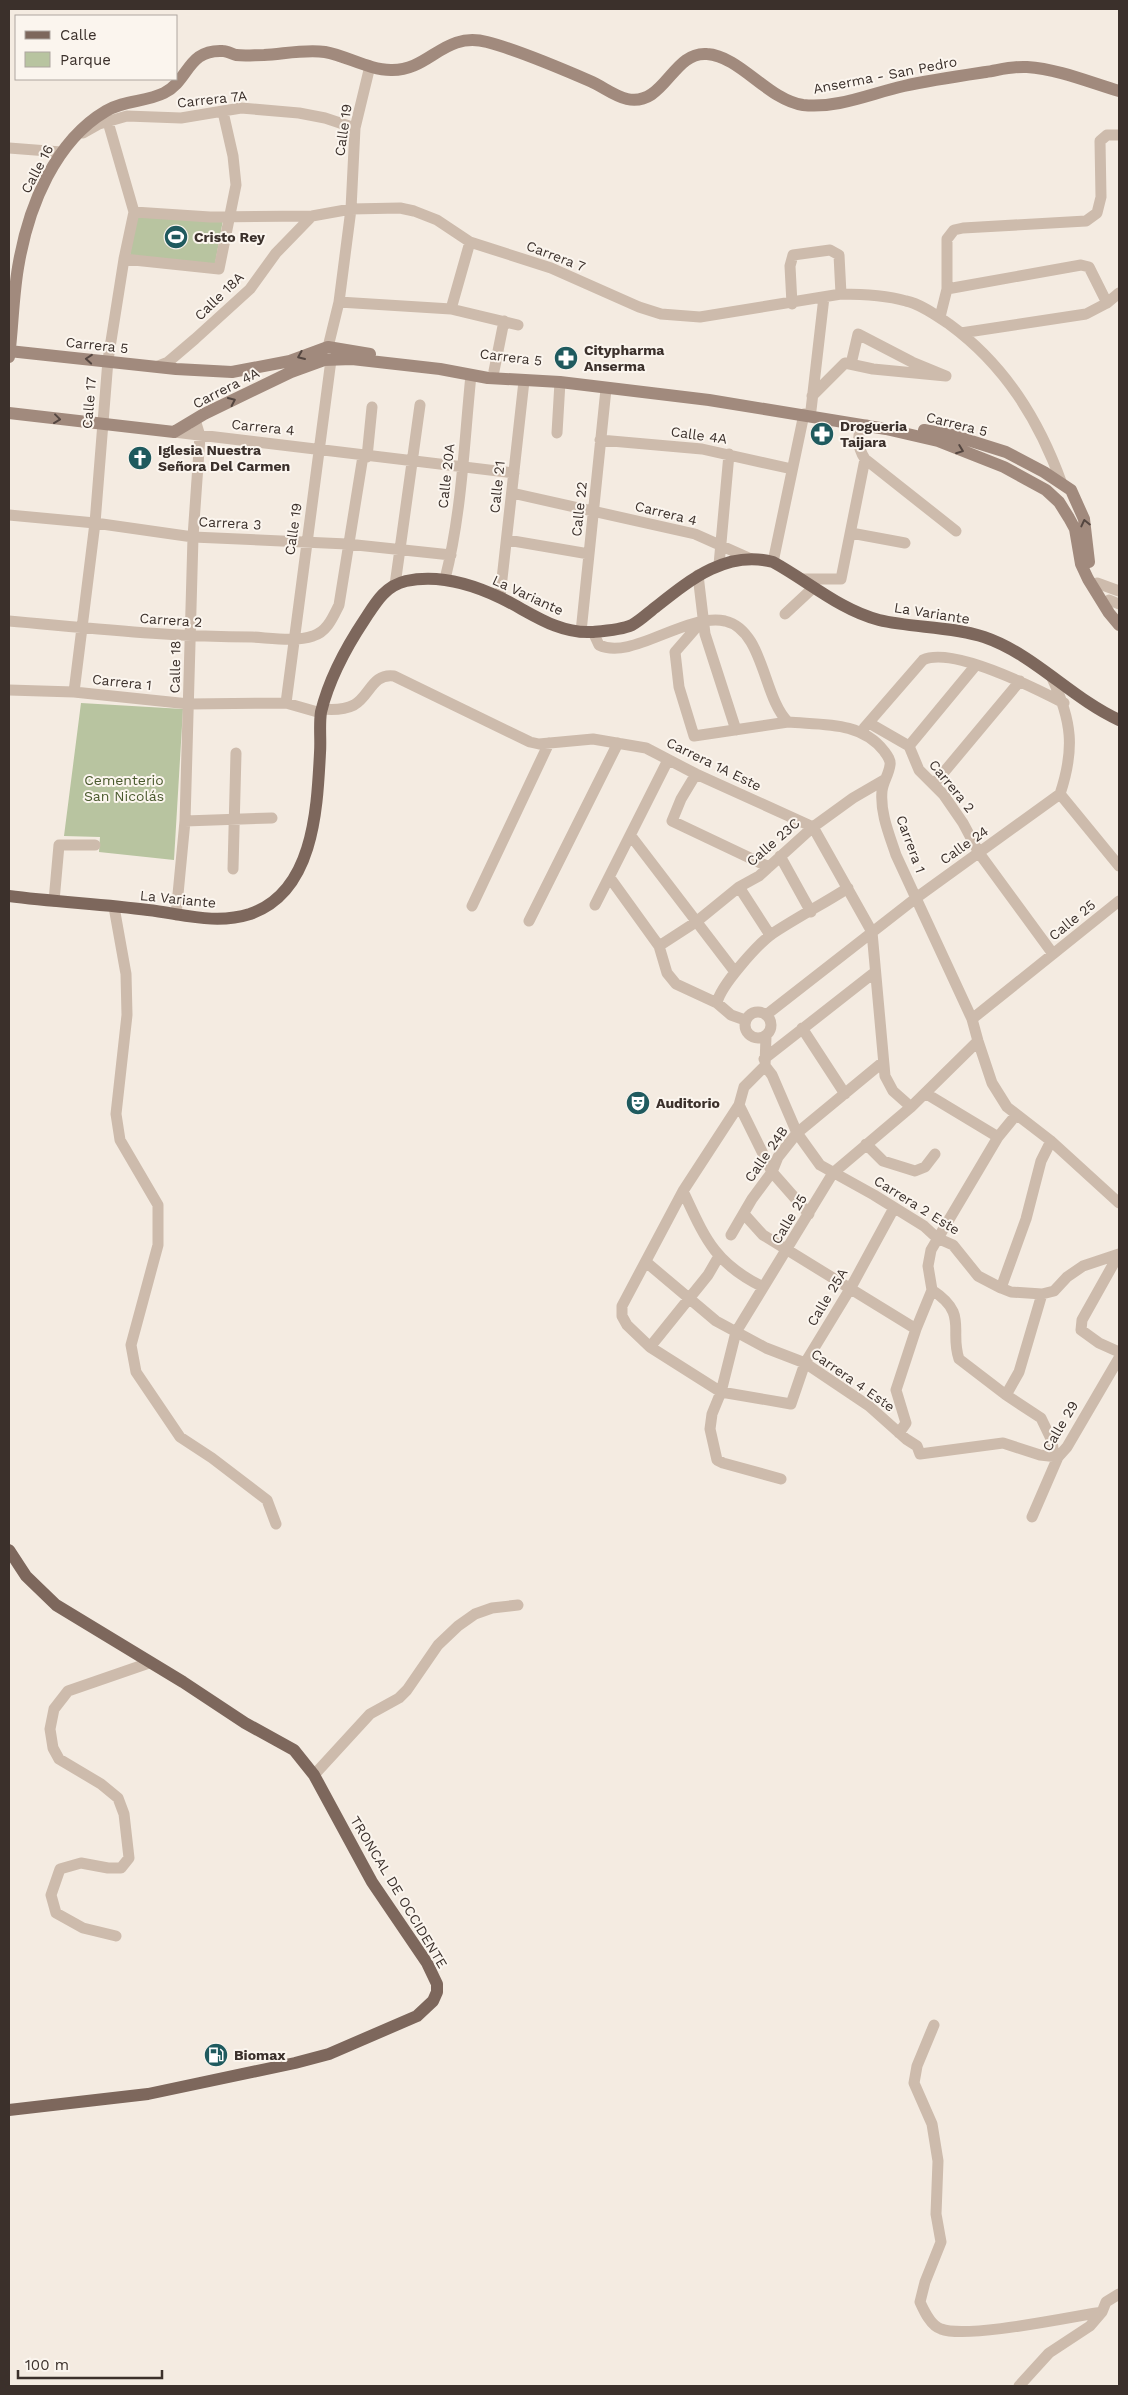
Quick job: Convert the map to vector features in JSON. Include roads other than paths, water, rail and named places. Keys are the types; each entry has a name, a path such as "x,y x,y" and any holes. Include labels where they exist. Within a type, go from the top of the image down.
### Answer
{"main road":[{"name":"La Variante","path":"9,896 149,910 198,919 227,919 250,914 269,905 289,888 308,844 314,817 319,776 322,711 332,679 353,637 378,599 395,585 408,581 445,579 500,597 542,620 587,632 631,625 698,575 719,565 751,559 773,562 857,612 879,620 953,630 985,638 1026,659 1090,704 1119,720"},
{"name":"TRONCAL DE OCCIDENTE","path":"9,1550 26,1576 56,1605 183,1682 245,1723 294,1750 314,1774 372,1882 437,1984 436,1992 426,2009 417,2016 337,2050 296,2063 148,2094 9,2110"}],"street":[{"name":"Anserma - San Pedro","path":"68,144 102,119 110,108 129,101 164,93 174,86 198,56 223,51 240,56 321,52 344,56 388,71 407,68 424,61 444,46 464,41 485,42 592,82 629,99 650,96 690,58 707,54 736,66 781,97 801,105 859,98 902,86 1016,66 1042,68 1094,81 1118,91"},
{"name":"Calle 19","path":"328,347 338,302 351,209 355,128 370,66"},
{"name":"Carrera 7A","path":"102,119 126,116 181,118 241,108 299,113 355,128"},
{"path":"124,259 219,269 236,185 233,156 223,112"},
{"name":"Calle 17","path":"74,692 95,523 101,424 108,360 124,259 134,212 102,119"},
{"path":"940,317 947,289 946,244 948,236 954,230 963,228 1086,221 1097,213 1101,197 1100,141 1107,135 1119,135"},
{"path":"9,148 68,144"},
{"name":"Calle 16","path":"9,353 14,261 34,208 68,144"},
{"name":"Carrera 7","path":"134,212 210,216 312,216 351,209 400,208 437,220 470,242 551,268 607,294 661,314 681,318 792,304 842,294 860,294 907,301 940,317 961,333 988,358 1012,386 1041,433 1062,484"},
{"name":"Calle 18A","path":"158,366 174,356 250,290 276,254 312,216"},
{"path":"451,309 470,242"},
{"path":"792,304 790,259 793,255 835,251 839,255 842,294"},
{"path":"947,289 1069,266 1089,267 1108,303"},
{"path":"961,333 1077,316 1108,303 1119,293"},
{"path":"773,562 792,468 812,396 824,297"},
{"path":"338,302 451,309 518,325"},
{"path":"494,371 504,321"},
{"path":"812,396 845,363 873,369 946,376 912,362 858,334 851,364"},
{"name":"Carrera 5","path":"9,353 232,372 290,361 328,347 494,371 691,393 952,435 1006,452 1071,490 1084,519 1092,574 1114,602 1119,616"},
{"name":"Carrera 5","path":"291,372 331,360 352,359 440,369 471,375 524,381 560,382 807,412 938,441 1004,467 1046,490 1059,502 1075,529 1081,564 1088,579 1108,613 1119,625"},
{"name":"Calle 19","path":"286,703 331,360"},
{"name":"Carrera 4A","path":"174,432 291,372"},
{"name":"Calle 20A","path":"445,579 452,555 464,467 471,375"},
{"name":"Calle 21","path":"500,597 524,381"},
{"path":"557,433 560,382"},
{"name":"Calle 22","path":"587,632 589,554 606,389"},
{"path":"395,585 402,549 420,405"},
{"path":"348,544 372,408"},
{"name":"Carrera 4","path":"9,413 320,448 365,456 514,473"},
{"name":"Calle 18","path":"176,915 185,821 193,537 200,436 195,420"},
{"path":"802,579 840,579 851,533 862,455 860,431 867,425"},
{"name":"Calle 4A","path":"600,440 702,450 792,468"},
{"path":"719,565 729,454"},
{"path":"862,455 956,531"},
{"name":"Carrera 4","path":"512,493 695,534 720,547 751,559"},
{"name":"Carrera 3","path":"9,515 95,523 193,537 348,544 452,555"},
{"path":"851,533 905,543"},
{"path":"507,540 589,554"},
{"name":"Carrera 2","path":"9,621 190,637 312,637 321,633 328,625 340,598 348,544"},
{"path":"698,575 703,620 714,666 736,730"},
{"path":"1098,583 1119,591"},
{"path":"784,614 814,587"},
{"path":"587,632 599,645 612,649 635,644 703,620 726,622 743,632 753,646 779,711 788,722"},
{"path":"703,620 675,652 679,687 694,736 788,722"},
{"path":"976,665 909,746 865,727 923,660 932,655 976,665 1020,681 1064,703"},
{"name":"Carrera 1A Este","path":"322,711 342,709 354,705 363,698 375,682 388,675 394,676 530,742 549,743 578,739 618,742 646,748 696,774 813,827"},
{"path":"1052,678 1064,703 1070,726 1071,749 1068,772 1060,794 1119,866"},
{"path":"934,784 1020,681"},
{"name":"Carrera 1","path":"9,690 74,692 189,704 286,703 322,711"},
{"name":"Carrera 1","path":"788,722 865,727 888,757 890,765 884,780 882,806 886,827 896,855 972,1019 978,1041 999,1096 1016,1115 1051,1141 1119,1203"},
{"path":"529,921 618,742"},
{"path":"472,906 549,743"},
{"name":"Carrera 2","path":"909,746 919,770 934,784 963,823 979,853 1053,954"},
{"path":"233,869 236,753"},
{"path":"595,905 668,760"},
{"path":"696,774 681,799 672,821 769,866"},
{"name":"Calle 23C","path":"659,946 696,922 739,887 759,876 813,827 852,798 884,780"},
{"name":"Calle 24","path":"766,1015 916,898 1060,794"},
{"path":"185,821 272,818"},
{"path":"813,827 872,932 885,1076 893,1091 911,1107"},
{"path":"631,836 734,972"},
{"path":"54,902 59,844 95,846"},
{"path":"780,856 810,912"},
{"path":"610,878 659,946 667,973 676,984 717,1003 731,1015 744,1020"},
{"path":"739,887 770,935"},
{"path":"717,1003 718,996 734,972 770,935 848,888"},
{"name":"Calle 25","path":"972,1019 1119,901"},
{"path":"114,907 126,974 127,1015 116,1114 120,1140 158,1205 158,1245 131,1345 136,1372 180,1437 212,1458 267,1500 276,1524"},
{"path":"721,1392 650,1347 627,1325 622,1316 622,1306 683,1191 739,1105 744,1087 764,1062 802,1028 875,972"},
{"path":"744,1020 751,1014 759,1012 766,1015 771,1021 771,1029 766,1036 764,1062"},
{"path":"744,1020 745,1030 748,1035 759,1039 766,1036"},
{"path":"802,1028 845,1094"},
{"name":"Calle 25","path":"781,1479 717,1460 710,1429 712,1414 721,1392 736,1332 833,1173 911,1107 978,1041"},
{"name":"Carrera 2 Este","path":"764,1062 772,1075 797,1133 820,1165 924,1226 937,1238 953,1245 978,1276 1011,1292 1042,1294"},
{"name":"Calle 24B","path":"732,1235 772,1172 778,1157 797,1133 883,1062"},
{"path":"924,1093 998,1137"},
{"path":"739,1105 772,1172 809,1214"},
{"path":"899,1433 906,1423 896,1390 916,1329 932,1290 928,1266 931,1250 998,1137 1016,1115"},
{"path":"1001,1288 1026,1219 1041,1161 1051,1141"},
{"path":"866,1144 883,1161 915,1170 925,1167 935,1154"},
{"path":"683,1191 703,1233 719,1256 740,1275 763,1287"},
{"name":"Calle 25A","path":"721,1392 791,1404 804,1362 850,1289 894,1208"},
{"path":"744,1214 763,1235 789,1248 850,1289 916,1329"},
{"path":"1006,1395 1019,1372 1042,1294 1054,1291 1067,1277 1082,1266 1119,1254"},
{"path":"1119,1254 1082,1320 1080,1330 1099,1343 1119,1353"},
{"path":"650,1347 689,1300 719,1256"},
{"name":"Carrera 4 Este","path":"646,1262 716,1321 766,1348 804,1362 869,1406 899,1433 917,1446 920,1454 1003,1443 1040,1455 1056,1457"},
{"path":"932,1290 941,1296 956,1318 960,1359 1006,1395 1041,1418 1052,1441 1056,1457"},
{"name":"Calle 29","path":"1032,1517 1056,1457 1067,1447 1119,1358 1119,1353"},
{"path":"314,1774 370,1714 399,1698 407,1690 438,1645 458,1626 475,1614 492,1608 518,1605"},
{"path":"116,1936 83,1928 56,1913 51,1895 60,1869 81,1863 108,1868 121,1868 129,1858 124,1814 118,1798 101,1784 59,1760 53,1748 50,1729 54,1709 68,1691 149,1663"},
{"path":"934,2025 917,2066 914,2083 932,2124 938,2161 936,2214 941,2242 925,2282 920,2302 927,2315 940,2329 965,2333 1102,2312"},
{"path":"1019,2386 1049,2353 1090,2326 1102,2312 1106,2302 1119,2294"}],"place":[{"name":"Cristo Rey","path":"176,237"},
{"name":"Citypharma Anserma","path":"566,358"},
{"name":"Drogueria Taijara","path":"822,434"},
{"name":"Iglesia Nuestra Señora Del Carmen","path":"140,458"},
{"name":"Auditorio","path":"638,1103"},
{"name":"Biomax","path":"216,2055"}],"park label":[{"name":"Cementerio San Nicolás","path":"124,788"}]}
